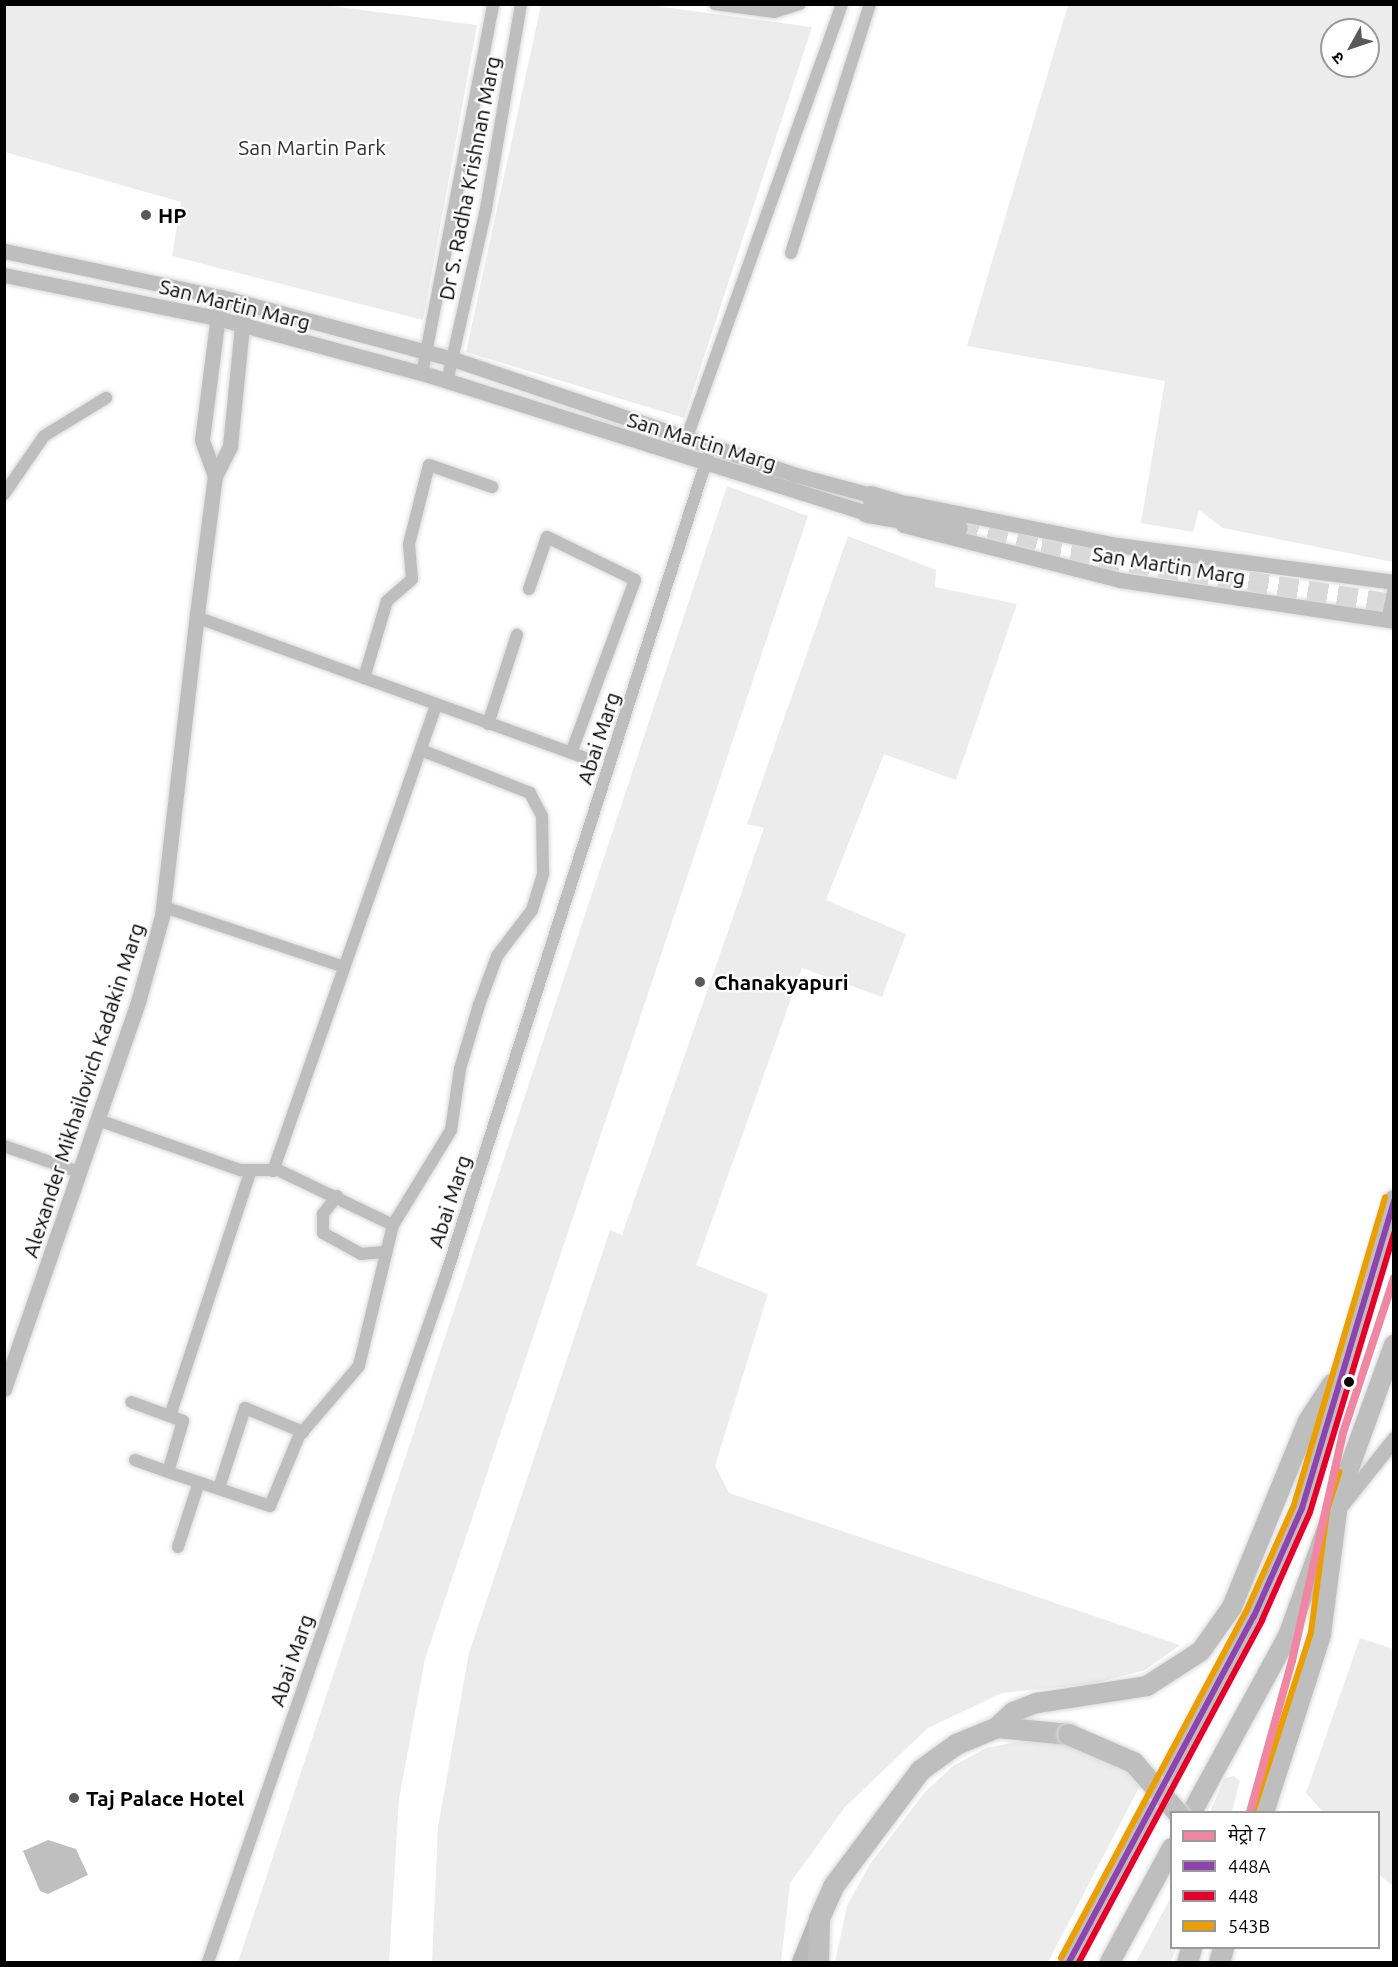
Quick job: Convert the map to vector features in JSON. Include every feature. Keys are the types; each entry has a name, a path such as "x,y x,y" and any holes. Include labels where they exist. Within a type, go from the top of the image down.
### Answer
{"highway":[{"path":"1263,1811 1320,1634 1336,1511"},
{"path":"818,1962 819,1918 841,1871 909,1781 950,1748 997,1727 1068,1734 1134,1762 1176,1811"}],"main road":[{"path":"869,504 958,525"},
{"path":"1069,1962 1254,1617 1302,1508 1394,1200"},
{"path":"1193,1811 1288,1636 1336,1511 1394,1345"},
{"path":"997,1727 1013,1712 1037,1703 1147,1686 1175,1671 1208,1643 1232,1607 1308,1421 1344,1364"},
{"path":"1110,1962 1170,1852"},
{"path":"801,1962 819,1918"}],"street":[{"name":"Dr S. Radha Krishnan Marg","path":"422,374 493,4"},
{"name":"Dr S. Radha Krishnan Marg","path":"447,382 486,209 521,4"},
{"path":"716,4 774,12 800,4"},
{"path":"687,437 842,4"},
{"path":"791,253 870,4"},
{"name":"San Martin Marg","path":"4,251 221,297 453,359 796,475 966,546 1120,580 1391,621"},
{"name":"San Martin Marg","path":"4,275 217,318 422,374 792,491 1117,545 1394,582"},
{"path":"215,476 202,440 221,297"},
{"path":"215,476 230,446 244,303"},
{"path":"4,494 44,436 106,398"},
{"name":"Abai Marg","path":"208,1962 446,1275 711,446"},
{"path":"364,678 387,601 412,579 409,544 429,465 492,487"},
{"name":"Alexander Mikhailovich Kadakin Marg","path":"4,1389 98,1120 164,907 196,617 215,476"},
{"path":"528,589 547,537 635,580 571,753"},
{"path":"1391,621 1394,592"},
{"path":"196,617 590,760"},
{"path":"488,724 517,635"},
{"path":"273,1171 436,705"},
{"path":"135,1460 270,1506 303,1432 360,1366 393,1225 451,1130 460,1069 483,995 497,956 532,910 543,873 542,816 530,793 421,750"},
{"path":"164,907 344,967"},
{"path":"98,1120 250,1172 273,1171 337,1196 393,1225"},
{"path":"4,1146 79,1172"},
{"path":"170,1416 250,1172"},
{"path":"337,1196 323,1214 323,1233 361,1254 386,1252"},
{"path":"131,1402 183,1421 168,1472"},
{"path":"219,1488 245,1408 303,1432"},
{"path":"1336,1511 1394,1438"},
{"path":"178,1547 199,1482"}],"green space":[{"name":"San Martin Park","path":"5,5 324,5 477,25 423,320 172,256 181,202 5,152"},
{"path":"541,5 648,5 812,27 684,418 466,352"},
{"path":"1068,5 1393,5 1393,562 1223,528 1199,510 1193,532 1141,523 1165,381 967,346"},
{"path":"727,486 808,516 425,1659 399,1799 389,1962 238,1962"},
{"path":"848,536 936,570 935,587 1017,604 956,780 884,754 826,900 906,934 882,997 802,968 696,1265 768,1294 715,1466 729,1493 1180,1645 1145,1670 1092,1684 1002,1693 928,1728 845,1807 790,1883 781,1962 432,1962 438,1827 469,1653 610,1230 622,1235 764,828 747,824"},
{"path":"1360,1638 1393,1649 1393,1886 1380,1876 1380,1811 1322,1811 1306,1793"},
{"path":"1046,1736 1111,1757 1142,1782 1048,1962 835,1962 847,1906 870,1864 925,1792 953,1766 986,1748"},
{"path":"1234,1776 1240,1781 1232,1811 1210,1811 1225,1778"},
{"path":"1170,1899 1170,1949 1176,1949 1171,1962 1136,1962"}],"shaded area":[{"path":"48,1840 76,1849 88,1875 48,1894 40,1891 23,1851"}],"tunnel":[{"path":"958,528 1041,549 1394,604"}],"metro line":[{"name":"7","path":"1250,1811 1292,1661 1343,1433 1394,1278"}],"transit line":[{"name":"543B","path":"1061,1958 1246,1612 1294,1505 1385,1197"},
{"name":"448A","path":"1069,1962 1254,1616 1302,1508 1394,1202"},
{"name":"448","path":"1079,1962 1262,1620 1310,1512 1394,1233"},
{"name":"543B","path":"1254,1809 1311,1632 1327,1510 1339,1472"}],"place":[{"name":"HP","path":"146,215"},
{"name":"Chanakyapuri","path":"700,982"},
{"name":"Taj Palace Hotel","path":"74,1798"}]}
